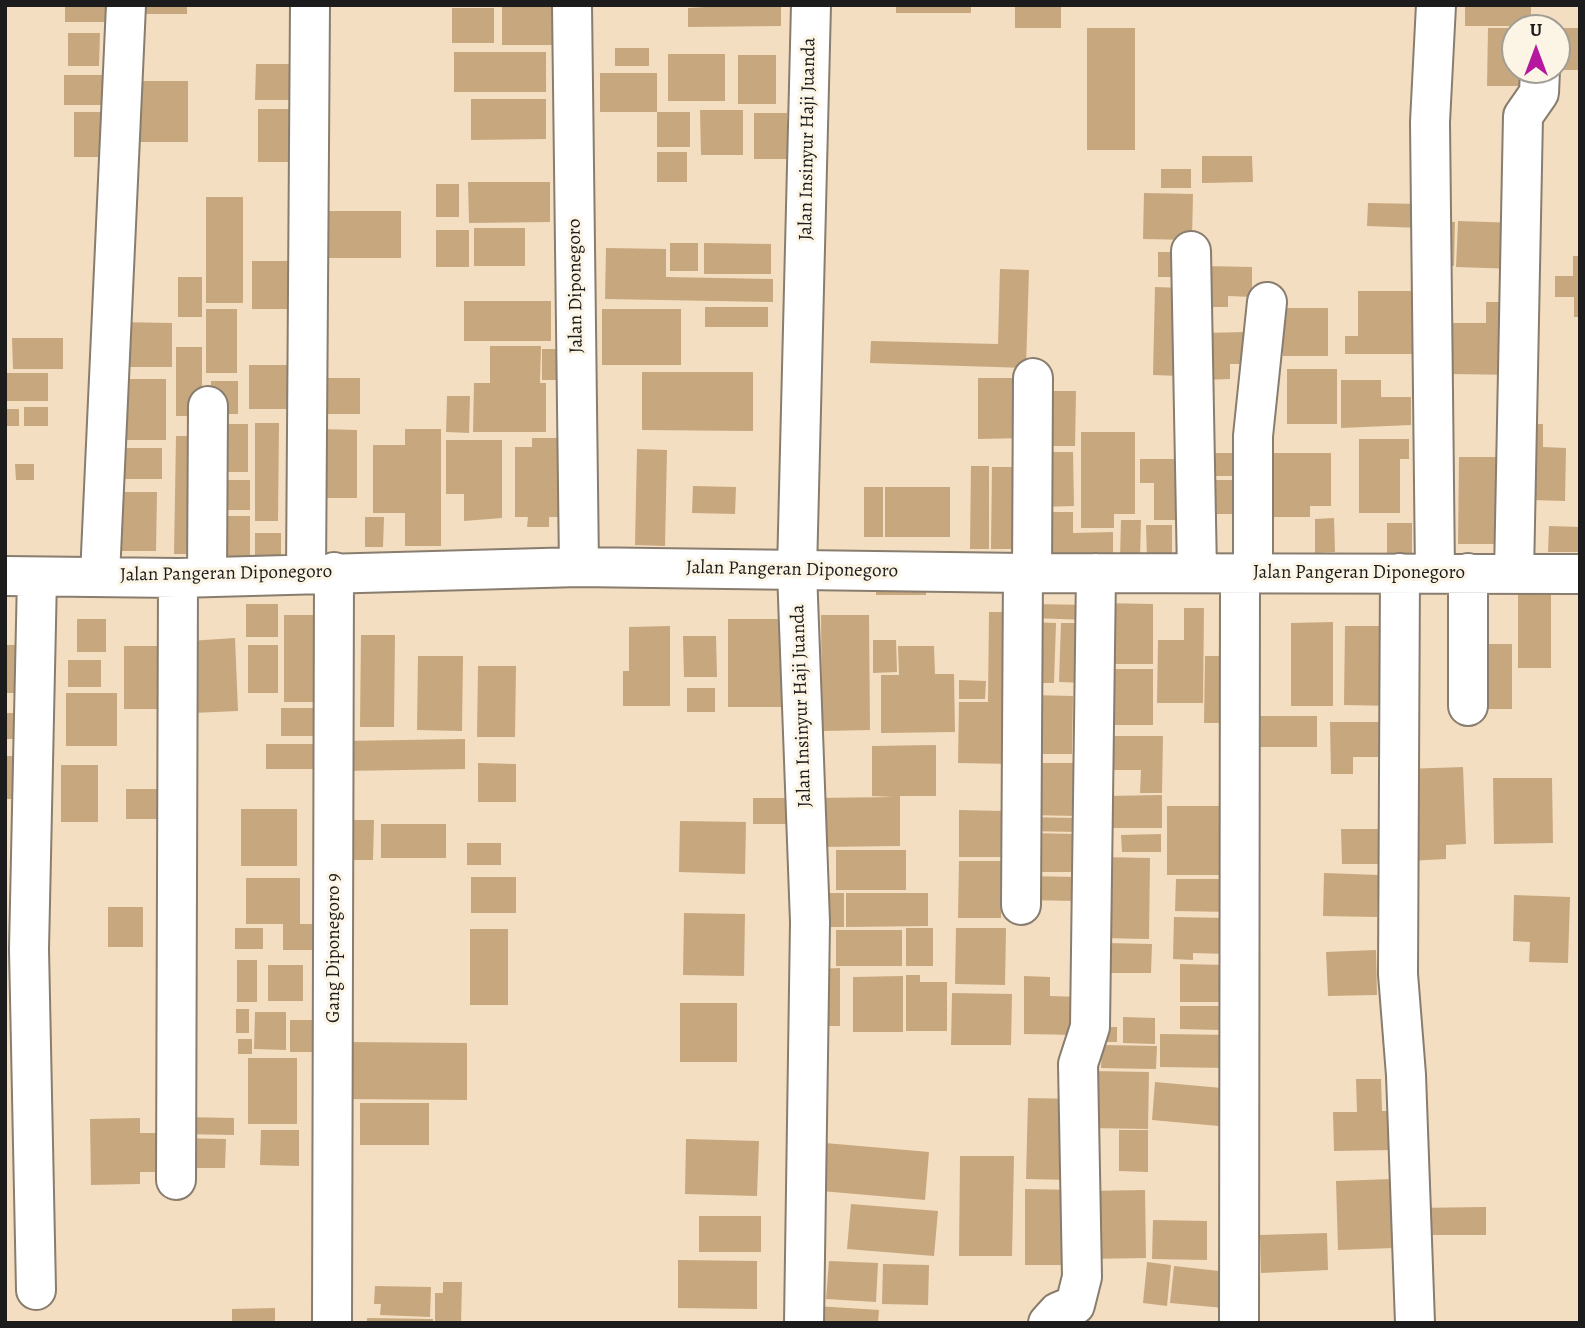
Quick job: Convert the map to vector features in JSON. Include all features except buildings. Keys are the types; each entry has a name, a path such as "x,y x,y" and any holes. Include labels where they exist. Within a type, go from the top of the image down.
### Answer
{"street":[{"path":"100,576 126,5"},
{"name":"Gang Diponegoro 9","path":"310,5 332,1323"},
{"name":"Jalan Diponegoro","path":"572,5 579,567"},
{"name":"Jalan Insinyur Haji Juanda","path":"804,1323 810,922 797,570 811,5"},
{"path":"1415,1323 1406,1075 1398,974 1434,573 1430,122 1436,5"},
{"path":"1514,574 1523,116 1539,93 1539,84"},
{"path":"1191,251 1197,573"},
{"path":"1239,1323 1246,573 1253,436 1267,302"},
{"path":"1021,905 1033,378"},
{"path":"176,1181 192,578 208,405"},
{"name":"Jalan Pangeran Diponegoro","path":"21,576 192,578 579,567 1028,573 1580,574"},
{"path":"1048,1323 1058,1312 1075,1305 1082,1277 1078,1065 1090,1027 1096,573"},
{"path":"1434,573 1468,706"},
{"path":"21,576 36,1290"}]}
